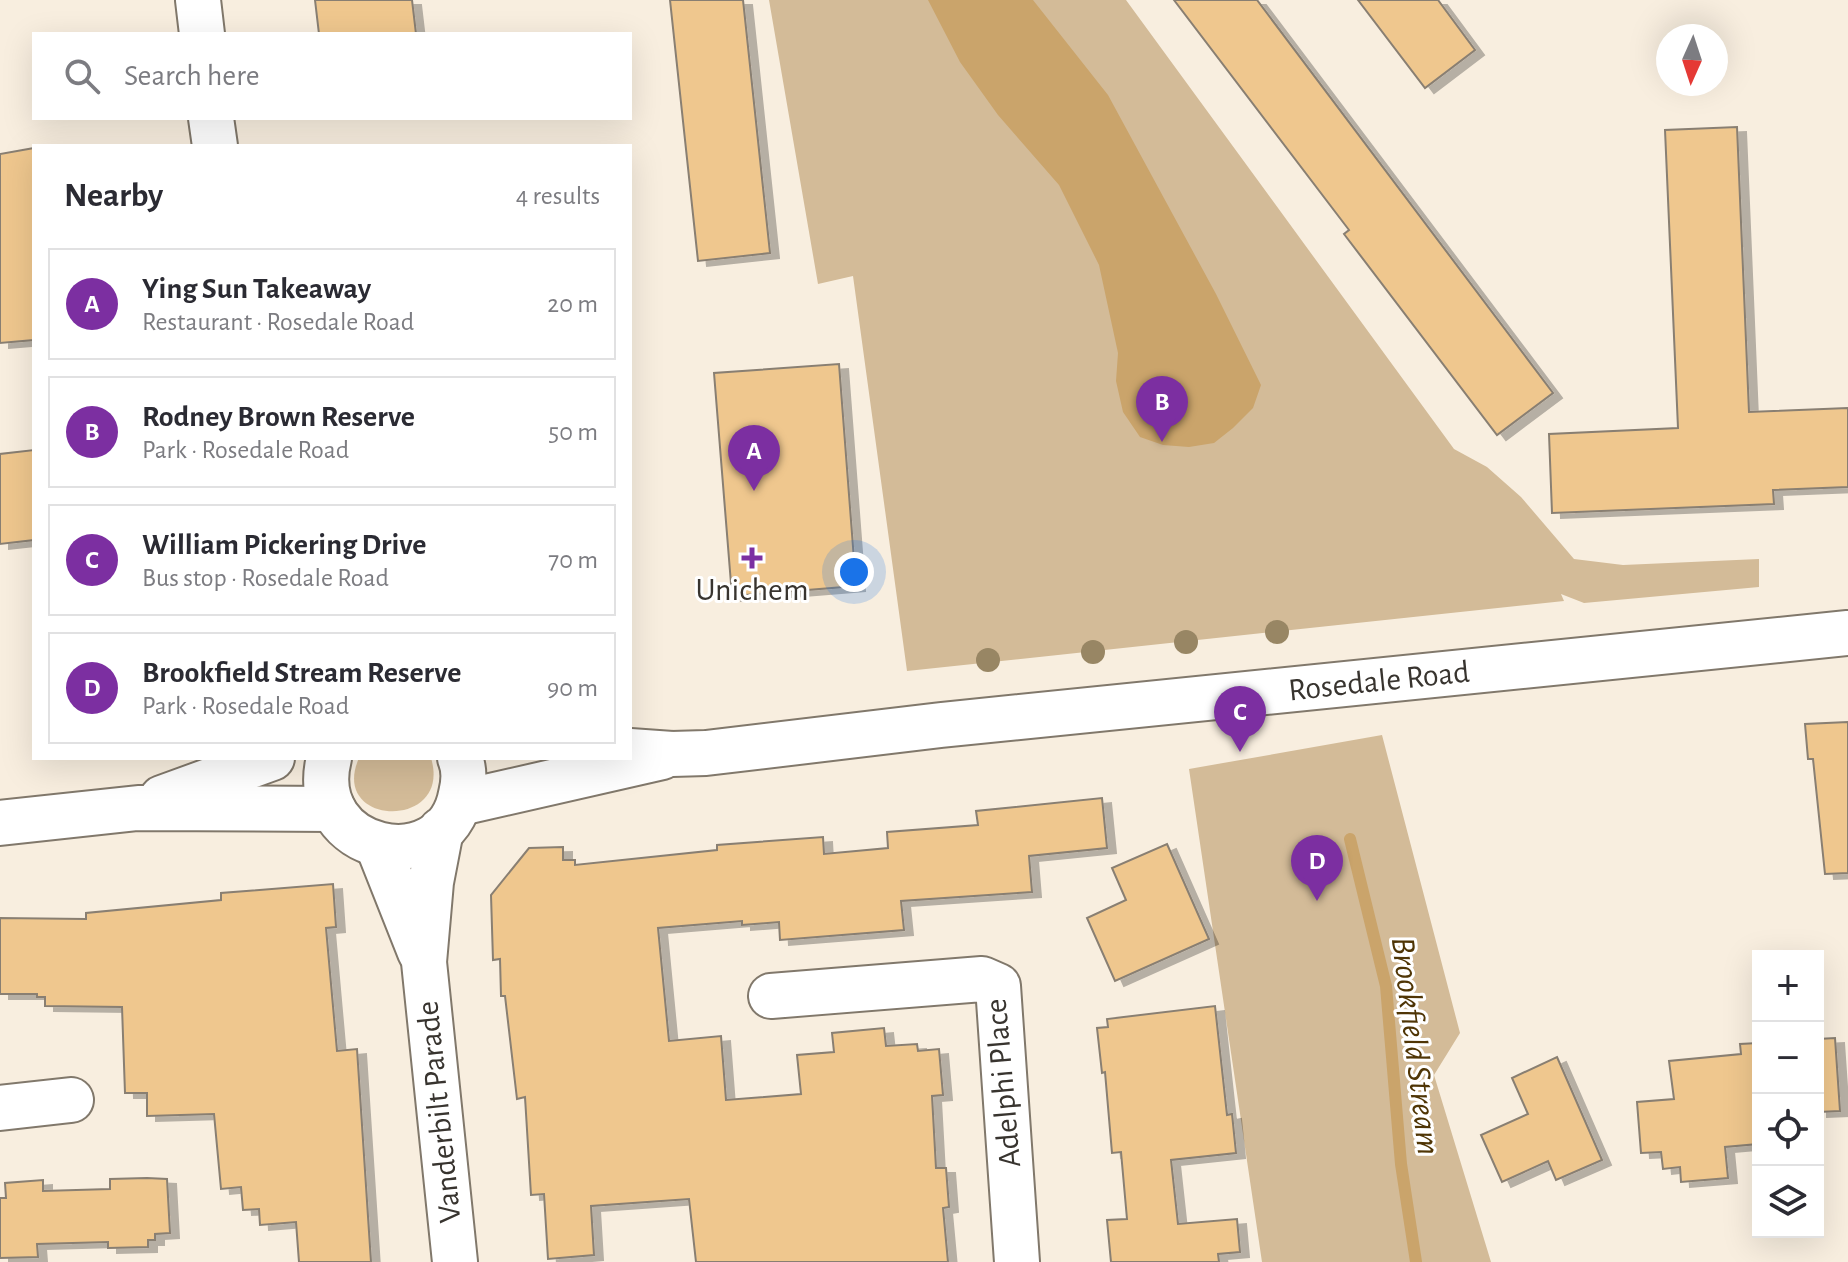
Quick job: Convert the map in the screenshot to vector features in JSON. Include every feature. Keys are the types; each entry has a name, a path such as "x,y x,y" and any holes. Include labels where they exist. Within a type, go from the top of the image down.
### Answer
{"main road":[{"path":"198,0 202,32"},
{"path":"211,120 215,144"},
{"name":"Rosedale Road","path":"651,752 1848,633"},
{"path":"138,808 267,760"},
{"path":"329,760 325,776 333,809 344,826 359,838 378,846"},
{"name":"Vanderbilt Parade","path":"455,1262 424,962 431,882 450,817 464,783 460,760"},
{"name":"Rosedale Road","path":"378,846 400,847 422,842 450,817 626,760"},
{"path":"0,823 138,808 333,809"},
{"name":"Vanderbilt Parade","path":"378,846 424,962"},
{"name":"Adelphi Place","path":"771,996 982,979 998,986 1017,1262"},
{"path":"0,1108 71,1100"}],"shaded area":[{"path":"769,0 1126,0 1454,449 1487,467 1521,497 1574,559 1623,565 1759,559 1759,587 1584,603 1561,594 1564,601 907,671 853,276 818,284"},
{"path":"928,0 1033,0 1108,95 1216,294 1261,385 1253,408 1214,443 1189,447 1163,445 1140,437 1123,412 1116,381 1118,353 1099,265 1059,185 998,115 960,62"},
{"path":"1382,735 1460,1033 1434,1075 1491,1262 1262,1262 1189,769"},
{"path":"359,760 431,760 433,782 425,798 410,808 392,811 374,808 360,797 354,781"}],"building":[{"path":"315,0 412,0 416,32 319,32"},
{"path":"670,0 743,0 770,253 698,261"},
{"path":"1174,0 1257,0 1553,393 1497,435 1344,234 1349,230"},
{"path":"1358,0 1438,0 1475,50 1425,88"},
{"path":"1737,127 1749,412 1848,408 1848,487 1773,490 1774,504 1552,513 1549,434 1678,428 1665,130"},
{"path":"32,148 32,340 0,343 0,154"},
{"path":"839,364 856,586 732,596 714,373"},
{"path":"32,450 32,540 0,544 0,454"},
{"path":"1848,722 1848,873 1825,874 1813,759 1808,759 1805,724"},
{"path":"1102,798 1107,848 1029,856 1032,892 901,901 904,930 780,940 779,922 742,925 742,921 658,928 669,1041 721,1036 726,1100 801,1094 797,1055 834,1052 832,1033 884,1028 886,1046 917,1044 918,1051 939,1049 943,1095 932,1096 936,1168 946,1168 949,1207 943,1208 948,1262 696,1262 689,1199 591,1206 594,1255 548,1259 544,1194 531,1195 525,1097 517,1099 505,996 501,996 500,959 493,960 491,895 529,848 563,847 563,860 575,860 575,865 717,850 717,845 823,837 824,854 888,848 887,832 978,825 976,811"},
{"path":"1167,844 1209,939 1115,981 1087,918 1126,900 1112,868"},
{"path":"333,884 336,927 326,928 337,1051 357,1049 371,1262 299,1262 296,1222 260,1225 259,1209 243,1210 241,1187 221,1189 214,1114 147,1116 147,1093 125,1093 122,1007 45,1006 45,997 37,997 37,994 0,994 0,918 86,919 86,913 221,900 221,893"},
{"path":"1215,1006 1227,1115 1232,1114 1236,1153 1171,1160 1178,1224 1237,1219 1240,1252 1218,1254 1219,1262 1111,1262 1107,1220 1127,1219 1121,1152 1112,1153 1105,1072 1102,1073 1097,1028 1108,1027 1107,1019"},
{"path":"1835,1038 1840,1111 1824,1112 1824,1039"},
{"path":"1752,1043 1752,1145 1725,1147 1728,1178 1681,1182 1680,1167 1663,1169 1661,1152 1641,1153 1637,1102 1674,1099 1669,1061 1741,1054 1740,1044"},
{"path":"1557,1057 1602,1160 1556,1180 1548,1161 1502,1182 1481,1135 1528,1114 1512,1078"},
{"path":"110,1179 167,1179 170,1233 155,1234 155,1240 148,1240 148,1247 108,1248 108,1242 37,1244 38,1257 0,1258 0,1198 6,1198 5,1183 43,1180 43,1191 110,1189"}],"waterway":[{"name":"Brookfield Stream","path":"1350,839 1386,986 1401,1164 1416,1262"}],"place":[{"name":"Rodney Brown Reserve","path":"1162,442"},
{"name":"Ying Sun Takeaway","path":"754,491"},
{"name":"Unichem","path":"752,558"},
{"name":"William Pickering Drive","path":"1240,752"},
{"name":"Brookfield Stream Reserve","path":"1317,901"}]}
